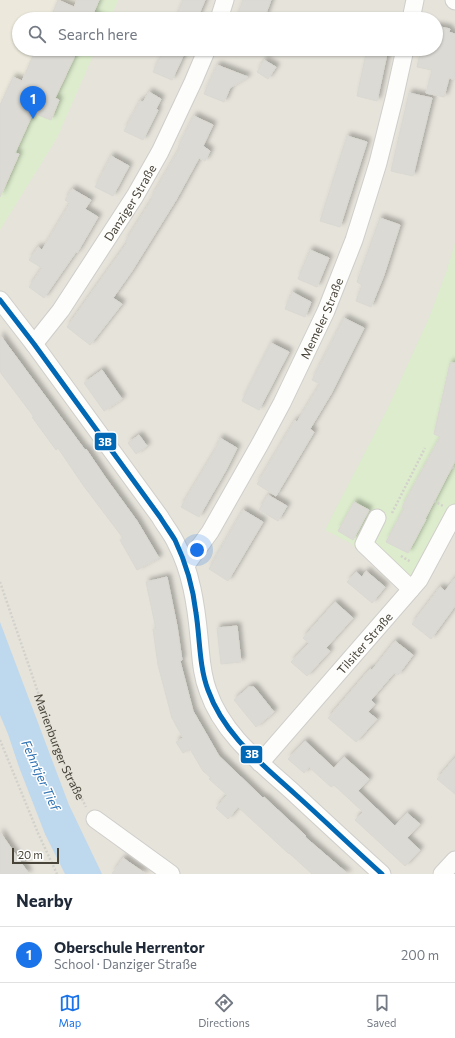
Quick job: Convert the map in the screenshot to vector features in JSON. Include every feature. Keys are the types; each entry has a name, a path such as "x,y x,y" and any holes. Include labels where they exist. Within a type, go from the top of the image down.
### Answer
{"street":[{"path":"222,12 226,0"},
{"path":"412,12 415,0"},
{"name":"Danziger Straße","path":"34,344 61,310 135,196 160,152 204,56"},
{"name":"Memeler Straße","path":"186,565 210,532 264,437 329,305 354,240 372,182 394,99 403,56"},
{"path":"0,300 34,344 160,517 176,542 186,565 192,591 204,678 213,704 226,726 239,742 260,763 382,874"},
{"name":"Tilsiter Straße","path":"260,763 419,580 455,513"},
{"path":"384,517 364,544 411,590"},
{"path":"95,819 171,874"},
{"path":"442,874 455,860"}],"path":[{"path":"384,517 426,448"},
{"name":"Marienburger Straße","path":"0,582 64,763 86,809 95,819"},
{"path":"0,740 38,833 57,874"}],"shaded area":[{"path":"0,0 455,0 455,874 0,874"},
{"path":"0,0 118,0 113,12 12,12 12,56 93,56 57,138 0,230"}],"green space":[{"path":"98,0 118,0 113,12 94,12"},
{"path":"75,56 93,56 57,138 0,230 0,190 3,191 19,155 15,153 33,113 51,120 59,100 48,95 62,85"},
{"path":"455,243 455,513 419,580 398,586 350,543 325,530 388,408 429,318 447,270"}],"water":[{"name":"Fehntjer Tief","path":"0,622 69,805 102,874 65,874 45,834 0,715"}],"building":[{"path":"58,0 74,7 77,0 99,0 94,12 53,12"},
{"path":"183,0 205,0 200,12 178,12"},
{"path":"243,0 271,0 267,12 239,12"},
{"path":"443,28 450,29 449,32 455,34 455,80 449,78 444,97 426,93 432,70 417,67 419,56 443,56"},
{"path":"33,56 75,56 55,98 59,100 51,120 33,113 15,153 19,154 0,197 0,105 13,77 22,81"},
{"path":"161,56 183,56 172,80 153,72"},
{"path":"366,56 387,56 377,101 357,96"},
{"path":"264,60 276,67 268,79 257,72"},
{"path":"217,65 248,77 230,88 224,102 204,94"},
{"path":"149,92 161,99 156,109 158,110 143,140 124,131 140,101 143,102"},
{"path":"409,93 432,98 413,176 391,171"},
{"path":"194,116 213,125 203,146 210,151 205,161 199,158 176,200 132,271 113,298 122,304 90,345 67,327 127,243 125,242 152,199 151,198 180,148 178,147"},
{"path":"347,136 367,142 340,227 320,221"},
{"path":"111,156 129,166 113,196 95,187"},
{"path":"72,189 91,200 85,209 98,217 77,253 76,252 44,298 29,287 42,268 29,260 38,247 42,250 70,203 65,200"},
{"path":"380,218 400,225 384,275 371,307 356,301 362,285 357,282"},
{"path":"310,250 329,258 317,287 298,279"},
{"path":"292,292 311,302 305,317 285,309"},
{"path":"344,318 364,328 331,394 310,429 314,432 276,496 257,484 295,420 297,422 320,384 312,380"},
{"path":"0,335 85,450 86,449 137,521 159,558 137,570 120,540 123,538 83,485 58,448 56,450 32,417 34,417 0,372"},
{"path":"271,343 289,352 259,410 242,401"},
{"path":"450,363 455,363 455,461 408,553 386,542 404,508 402,507 440,437 434,434"},
{"path":"102,370 122,399 104,411 84,383"},
{"path":"139,435 147,446 136,454 128,443"},
{"path":"220,438 237,448 199,517 181,507 214,452"},
{"path":"268,495 287,506 278,521 259,510"},
{"path":"354,502 369,510 353,540 338,531"},
{"path":"243,510 263,522 228,581 209,569"},
{"path":"366,571 385,587 372,603 347,582 356,572 362,577"},
{"path":"167,577 177,626 182,660 180,661 193,711 219,756 306,836 305,837 348,874 312,874 238,807 228,819 216,808 227,795 209,779 211,778 203,771 190,749 183,753 176,742 183,738 172,718 158,665 153,629 156,629 146,582"},
{"path":"455,578 455,606 431,639 412,624 440,587 445,591"},
{"path":"335,602 353,618 326,648 330,651 307,676 291,662 309,643 303,638"},
{"path":"237,626 241,662 221,664 217,628"},
{"path":"395,641 413,655 398,675 394,673 371,700 375,704 368,712 377,719 356,742 328,718 370,669 372,670"},
{"path":"249,687 254,687 274,712 256,727 234,700"},
{"path":"305,741 334,768 344,757 369,779 358,791 395,826 407,813 420,824 407,838 420,850 405,866 355,820 363,812 334,785 331,787 309,767 304,773 288,759"},
{"path":"455,758 455,794 437,779"},
{"path":"0,832 29,874 0,874"},
{"path":"123,858 146,874 112,874"}],"transit line":[{"name":"3B","path":"0,300 34,344 160,517 175,540 186,566 193,594 201,662 205,681 215,706 224,721 234,735 257,759 382,874"}],"place":[{"name":"Oberschule Herrentor","path":"33,119"}]}
